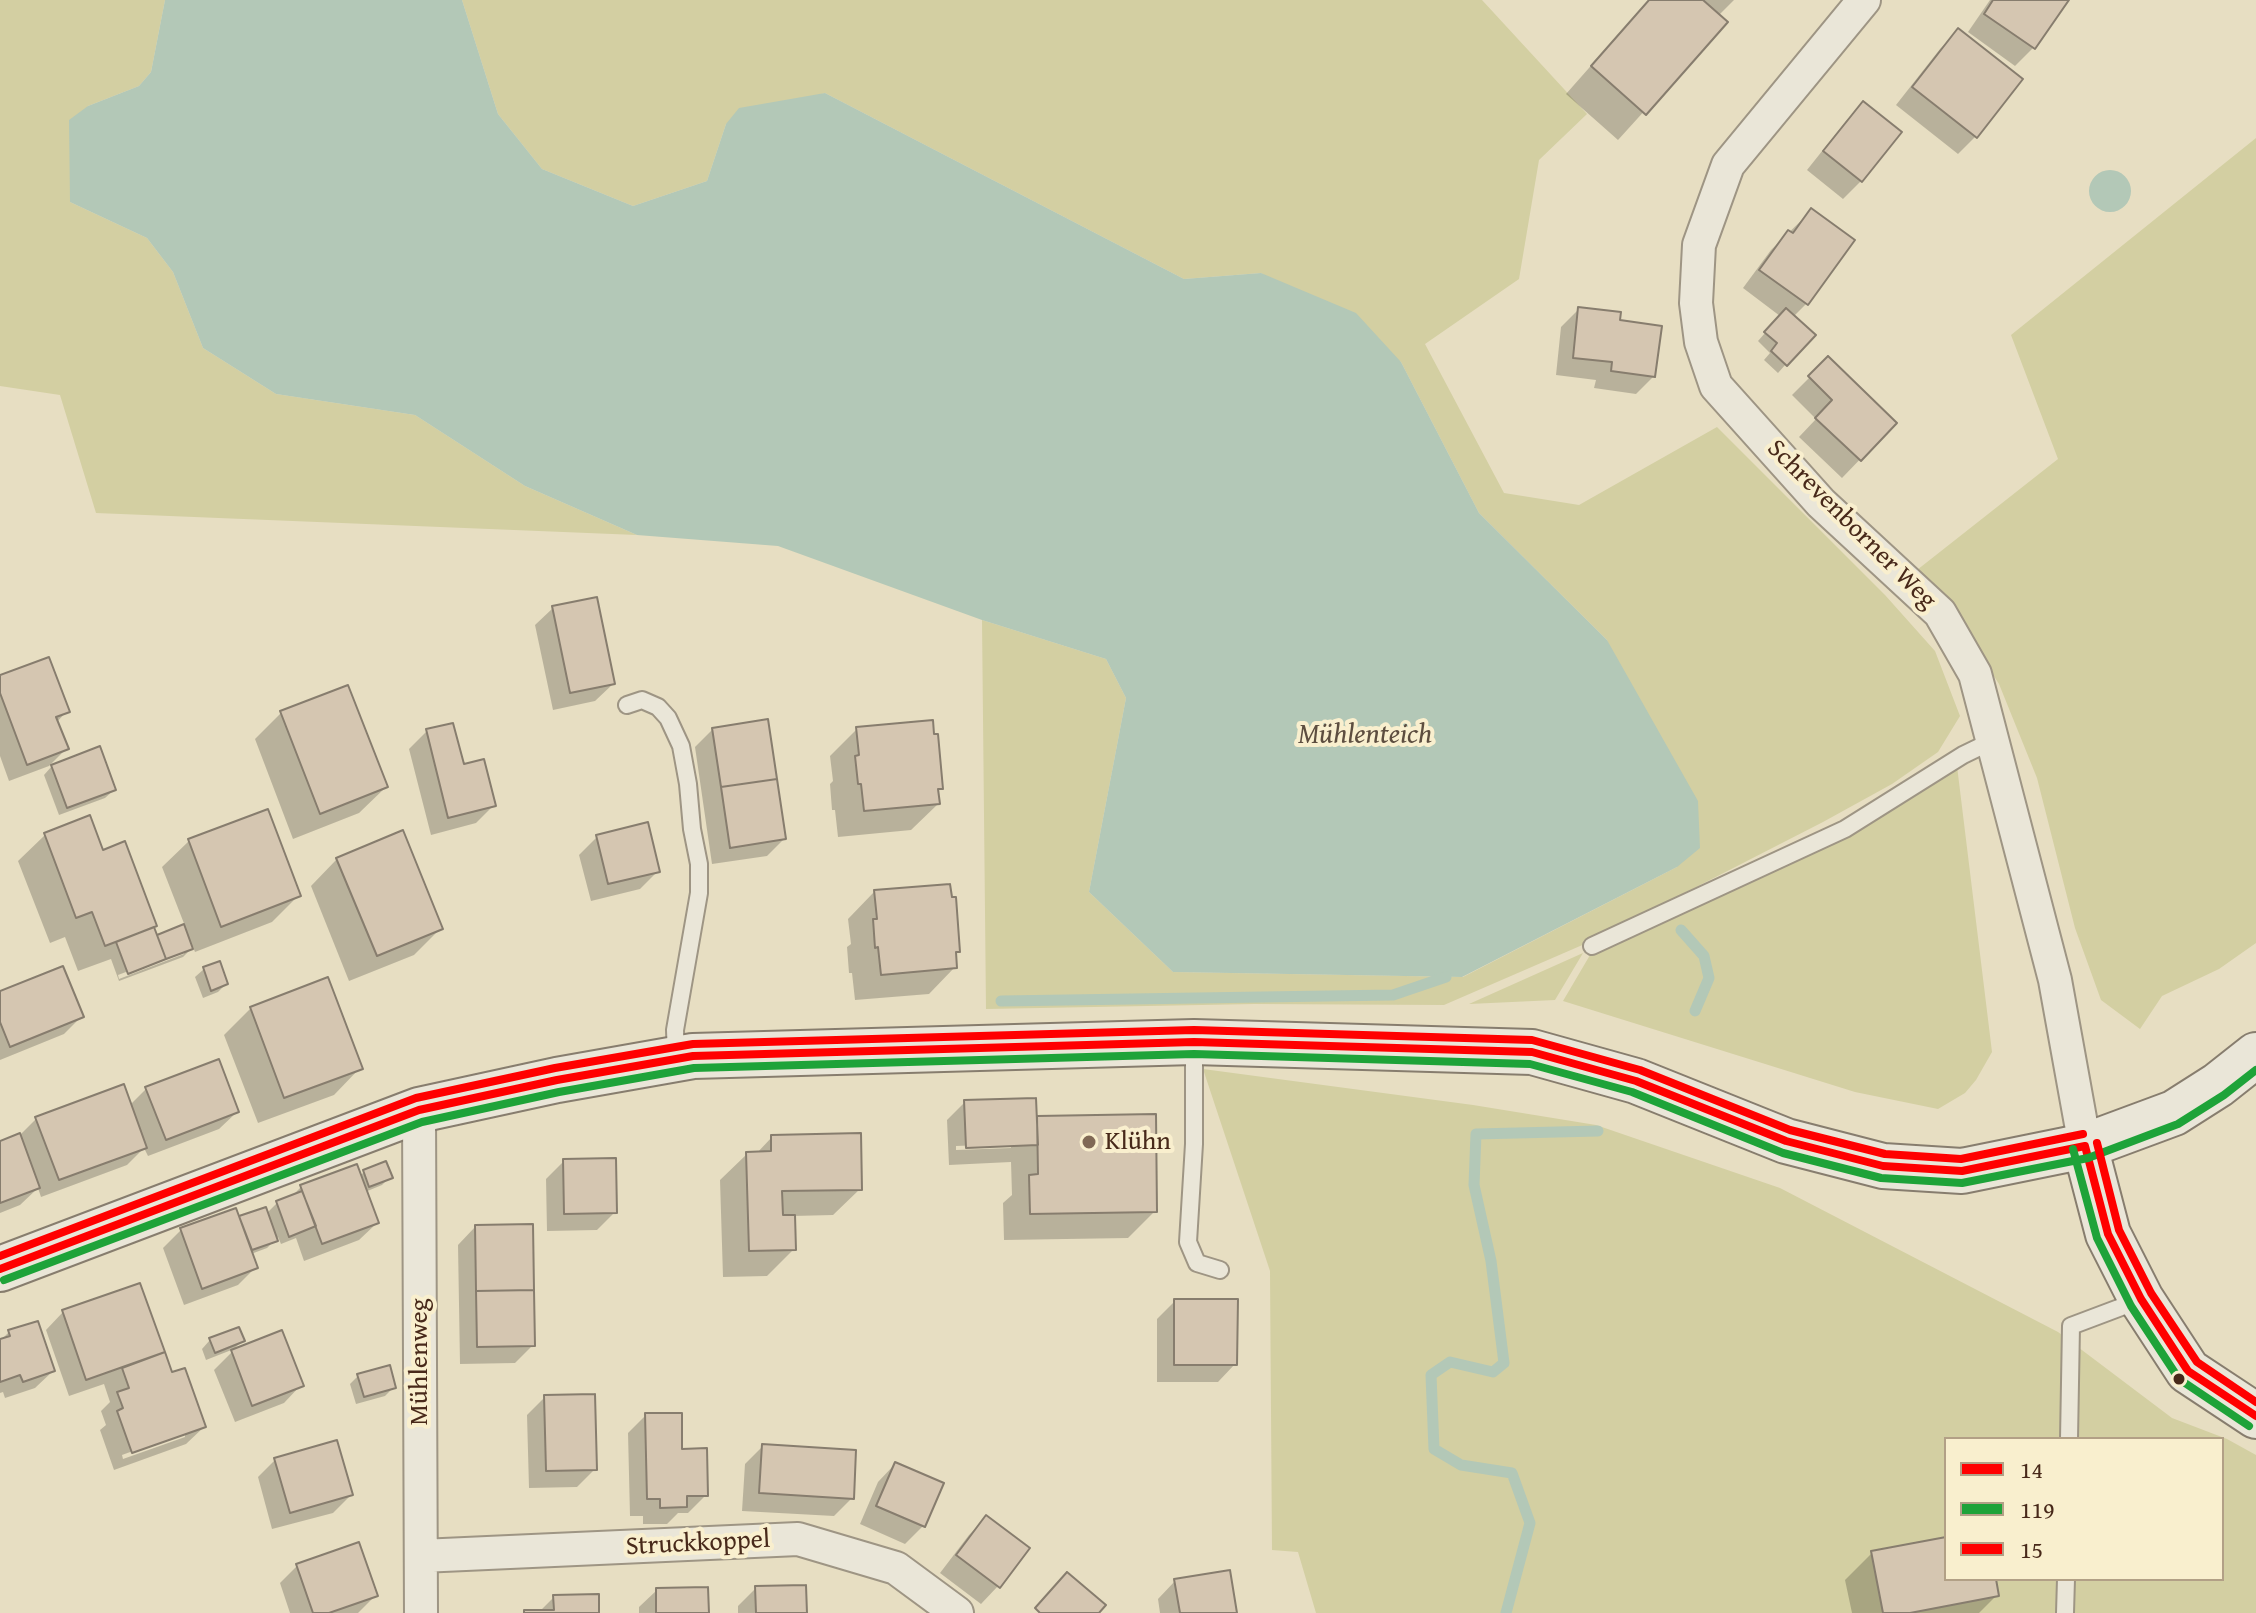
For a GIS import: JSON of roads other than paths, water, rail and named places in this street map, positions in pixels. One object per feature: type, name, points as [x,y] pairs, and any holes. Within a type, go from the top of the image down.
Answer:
[{"type":"street","name":"Schrevenborner Weg","points":[[1864,0],[1728,165],[1699,245],[1696,303],[1701,342],[1716,386],[1821,503],[1940,613],[1975,674],[2055,980],[2085,1146]]},
{"type":"street","points":[[0,1269],[419,1110],[557,1080],[693,1056],[1194,1042],[1532,1052],[1636,1081],[1786,1141],[1883,1166],[1962,1171],[2085,1146],[2174,1113],[2218,1085],[2256,1055]]},
{"type":"street","name":"Mühlenweg","points":[[419,1110],[421,1613]]},
{"type":"street","points":[[2085,1146],[2108,1234],[2141,1299],[2188,1371],[2256,1416]]},
{"type":"street","name":"Struckkoppel","points":[[421,1556],[798,1539],[896,1568],[957,1613]]},
{"type":"lane","points":[[627,705],[642,700],[658,707],[668,718],[681,746],[688,784],[699,864],[699,893],[675,1030],[676,1059]]},
{"type":"lane","points":[[1592,946],[1845,829],[1963,755],[1994,740]]},
{"type":"lane","points":[[1194,1042],[1194,1144],[1188,1242],[1197,1263],[1220,1270]]},
{"type":"lane","points":[[2069,1437],[2071,1326],[2141,1299]]},
{"type":"lane","points":[[2065,1613],[2066,1581]]},
{"type":"water","name":"Mühlenteich","points":[[165,0],[462,0],[498,114],[542,169],[633,206],[707,181],[726,124],[739,108],[825,93],[1184,279],[1261,273],[1356,313],[1401,362],[1479,513],[1607,640],[1698,801],[1700,848],[1677,867],[1462,977],[1173,972],[1089,892],[1126,698],[1106,659],[982,620],[778,546],[637,535],[525,486],[415,415],[276,394],[203,348],[173,272],[147,238],[70,202],[69,120],[88,106],[139,86],[151,72]]},
{"type":"water","points":[[2110,170],[2125,176],[2131,191],[2125,206],[2110,212],[2095,206],[2089,191],[2095,176]]},
{"type":"waterway","points":[[1681,930],[1704,956],[1709,978],[1695,1011]]},
{"type":"waterway","points":[[1001,1001],[1393,995],[1446,977]]},
{"type":"waterway","points":[[1506,1613],[1530,1523],[1512,1473],[1461,1465],[1434,1449],[1431,1375],[1450,1362],[1493,1372],[1504,1363],[1491,1261],[1474,1185],[1476,1134],[1598,1131]]},
{"type":"place","name":"Klühn","points":[[1089,1142]]}]
